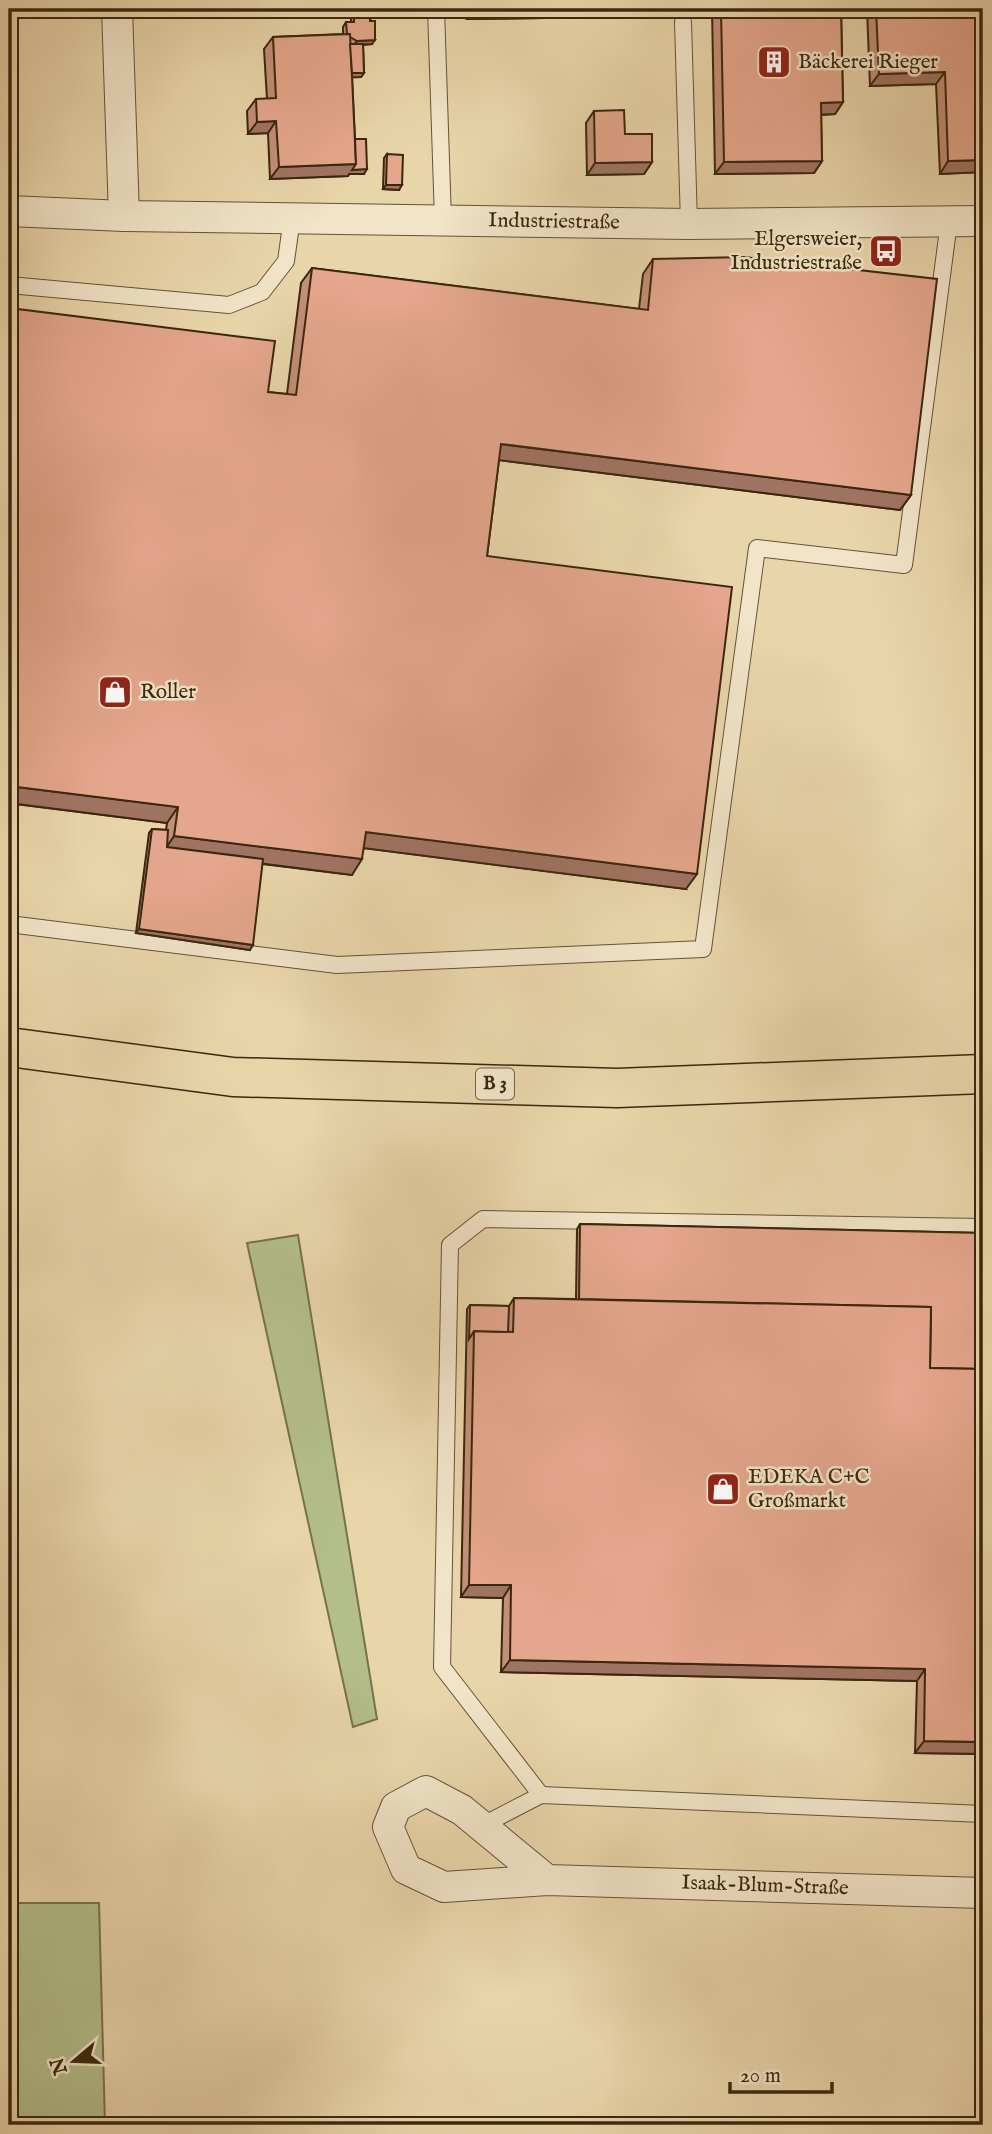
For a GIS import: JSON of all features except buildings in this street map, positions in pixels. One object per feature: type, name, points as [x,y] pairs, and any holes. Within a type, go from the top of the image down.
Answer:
[{"type":"main road","name":"B 3","points":[[9,1048],[233,1077],[562,1086],[617,1087],[983,1074]]},
{"type":"street","points":[[117,9],[124,216]]},
{"type":"street","name":"Industriestraße","points":[[9,211],[124,216],[689,224],[983,221]]},
{"type":"street","name":"Isaak-Blum-Straße","points":[[547,1880],[462,1810],[426,1791],[396,1807],[388,1828],[406,1869],[444,1887],[547,1880],[983,1893]]},
{"type":"lane","points":[[436,9],[443,220]]},
{"type":"lane","points":[[683,22],[689,224]]},
{"type":"lane","points":[[9,285],[229,306],[262,292],[286,261],[292,218]]},
{"type":"lane","points":[[9,924],[337,965],[703,949],[757,548],[904,565],[949,222]]},
{"type":"lane","points":[[541,1795],[442,1667],[450,1245],[483,1219],[983,1227]]},
{"type":"lane","points":[[481,1826],[541,1795],[983,1814]]},
{"type":"green space","points":[[298,1235],[377,1719],[353,1727],[247,1243]]},
{"type":"green space","points":[[9,1903],[99,1903],[105,2125],[9,2125]]},
{"type":"place","name":"Bäckerei Rieger","points":[[774,62]]},
{"type":"place","name":"Elgersweier, Industriestraße","points":[[886,251]]},
{"type":"place","name":"Roller","points":[[115,692]]},
{"type":"place","name":"EDEKA C+C Großmarkt","points":[[723,1489]]}]
